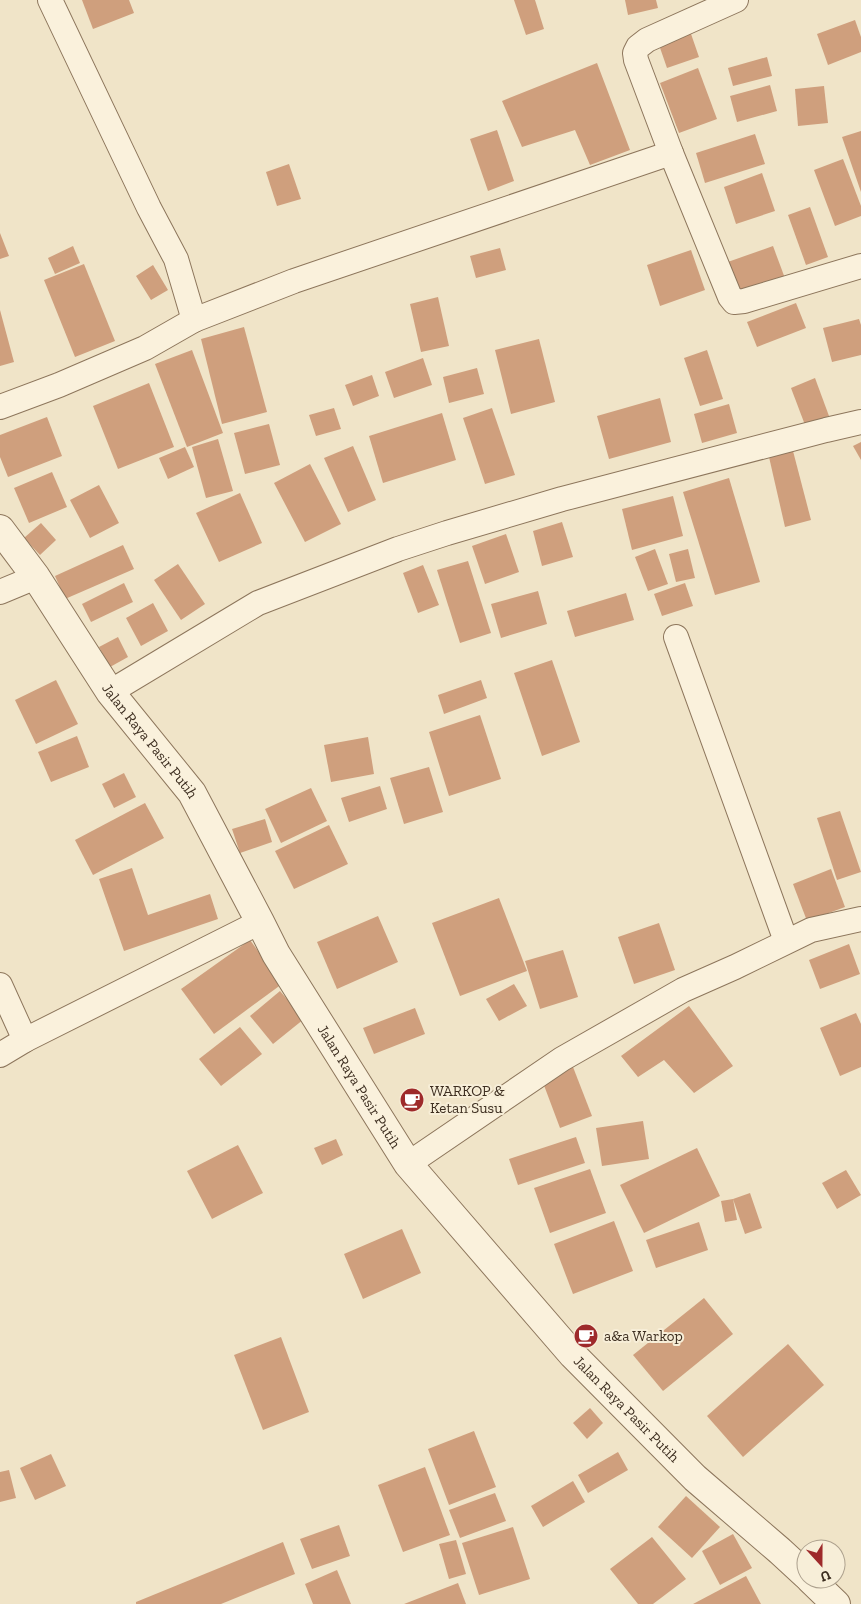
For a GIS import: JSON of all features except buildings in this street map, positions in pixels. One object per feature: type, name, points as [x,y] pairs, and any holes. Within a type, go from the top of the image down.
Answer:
[{"type":"street","points":[[50,0],[149,208],[176,259],[194,320]]},
{"type":"street","points":[[736,0],[647,40],[638,47],[635,53],[640,73],[671,153],[730,297],[734,302],[744,301],[861,266]]},
{"type":"street","points":[[0,407],[59,385],[145,348],[194,320],[294,280],[671,153]]},
{"type":"street","points":[[110,692],[258,603],[398,549],[562,500],[861,422]]},
{"type":"street","name":"Jalan Raya Pasir Putih","points":[[0,529],[36,577],[110,692],[192,793],[276,954],[408,1164],[573,1355],[695,1478],[796,1566]]},
{"type":"street","points":[[0,592],[36,577]]},
{"type":"street","points":[[676,637],[786,941]]},
{"type":"street","points":[[408,1164],[562,1059],[683,990],[811,930],[861,919]]},
{"type":"street","points":[[0,1055],[25,1040],[260,922]]},
{"type":"street","points":[[0,984],[25,1040]]},
{"type":"street","points":[[820,1589],[836,1604]]},
{"type":"place","name":"WARKOP & Ketan Susu","points":[[412,1100]]},
{"type":"place","name":"a&a Warkop","points":[[586,1336]]}]
